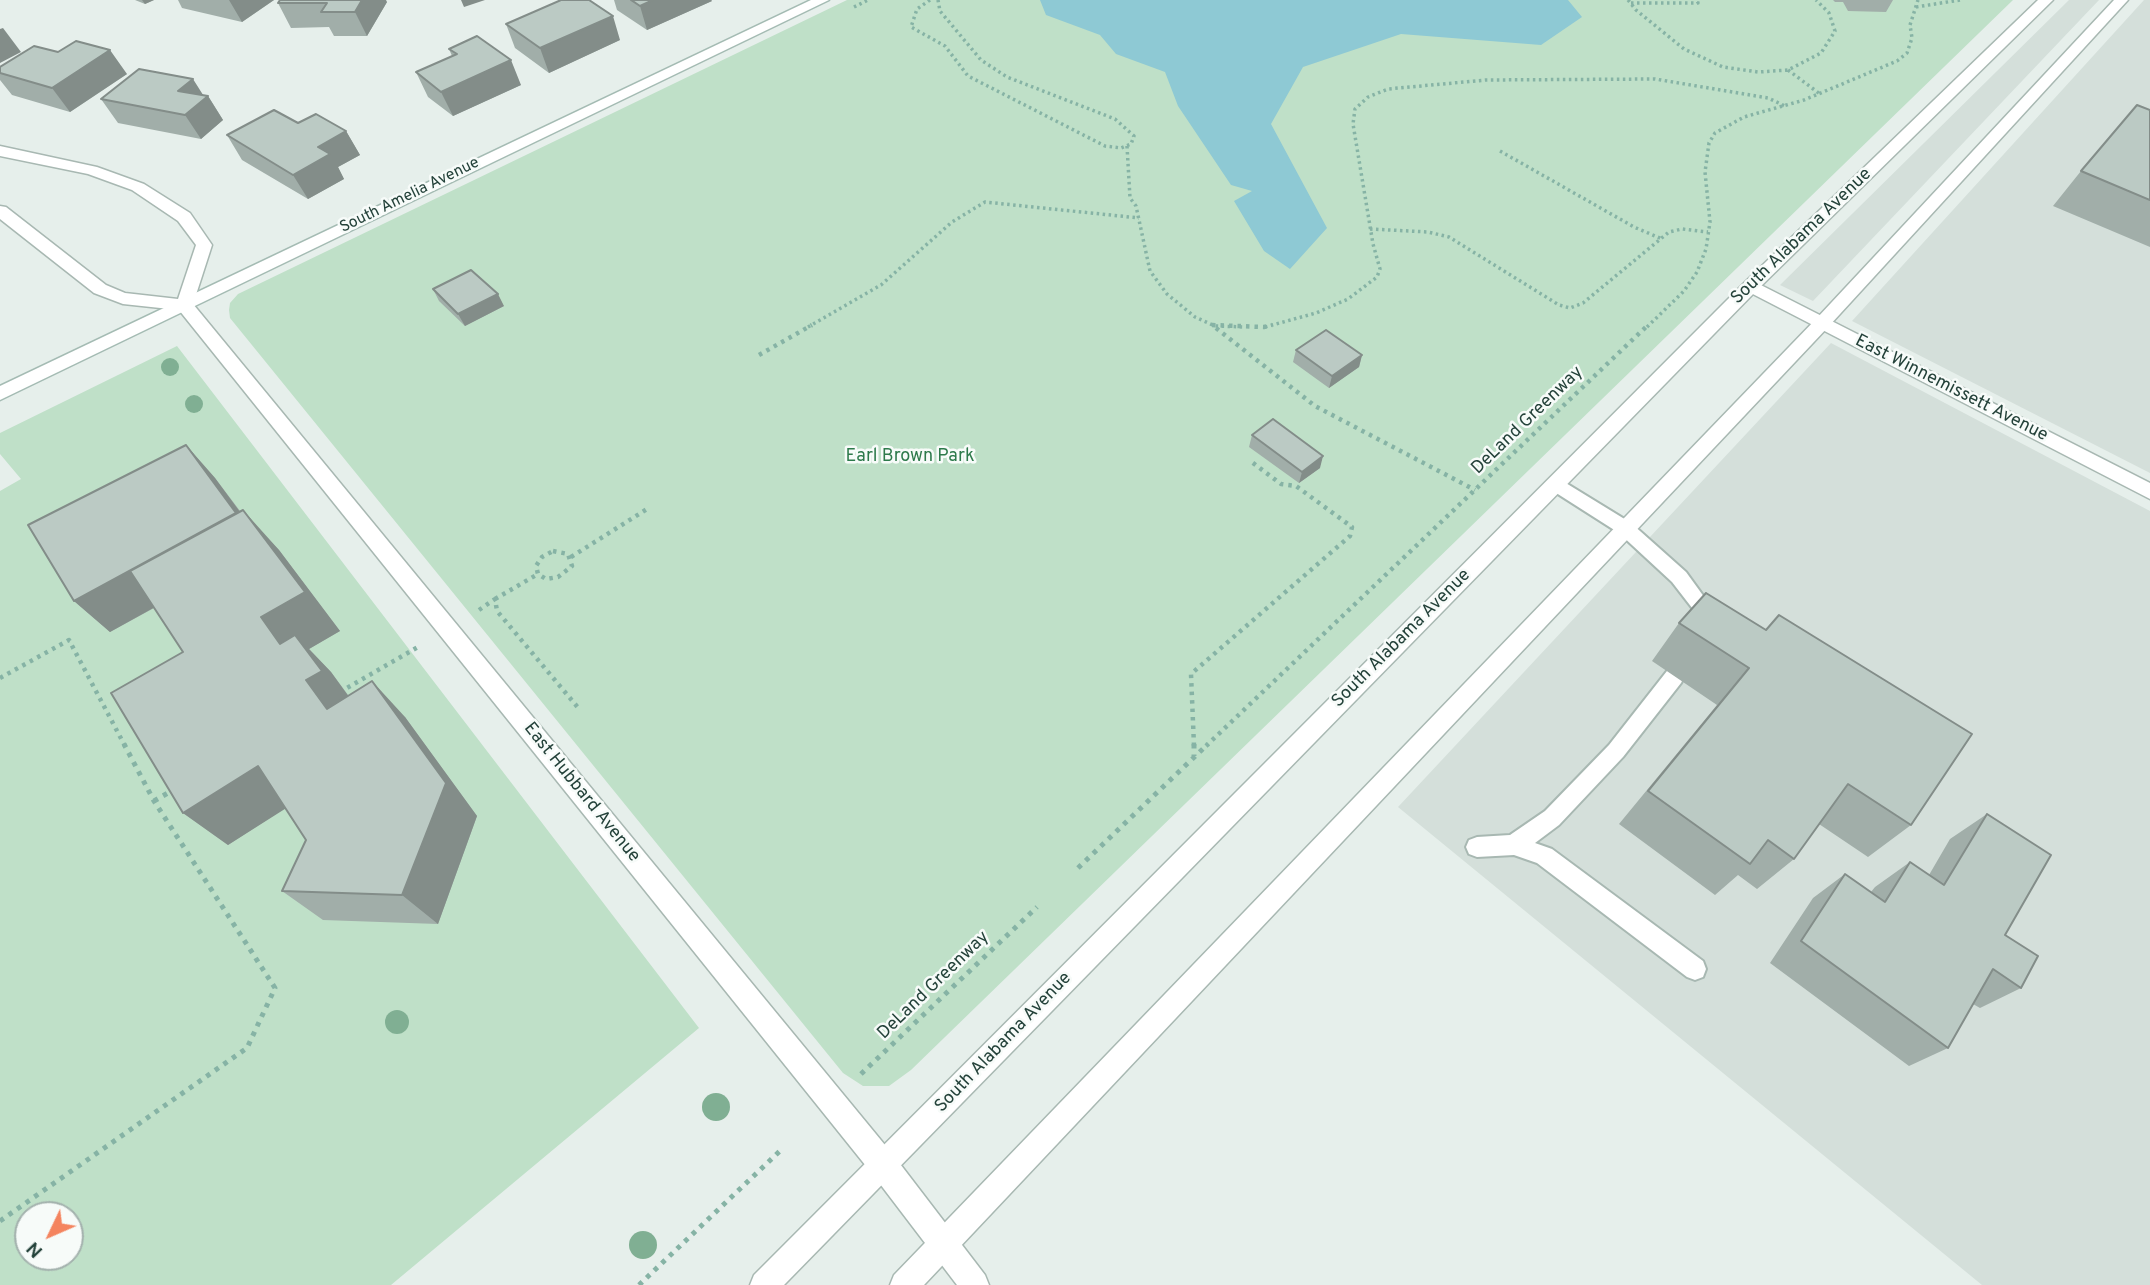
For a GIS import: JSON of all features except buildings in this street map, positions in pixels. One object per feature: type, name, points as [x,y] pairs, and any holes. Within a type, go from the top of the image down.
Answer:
[{"type":"street","name":"South Amelia Avenue","points":[[0,394],[822,0]]},
{"type":"street","name":"South Alabama Avenue","points":[[764,1285],[1751,286],[2046,0]]},
{"type":"street","points":[[904,1285],[1823,322],[2121,0]]},
{"type":"street","points":[[0,151],[92,170],[138,187],[184,217],[204,245],[184,305],[123,298],[100,289],[0,211]]},
{"type":"street","name":"East Winnemissett Avenue","points":[[1751,286],[2150,492]]},
{"type":"street","name":"East Hubbard Avenue","points":[[184,305],[884,1166],[975,1285]]},
{"type":"lane","points":[[1556,484],[1625,528],[1679,577],[1706,612],[1698,646]]},
{"type":"lane","points":[[1514,845],[1552,818],[1616,751],[1674,677]]},
{"type":"lane","points":[[1477,847],[1514,845],[1544,856],[1695,969]]},
{"type":"path","points":[[930,0],[917,9],[911,27],[945,46],[968,76],[1105,146],[1121,148],[1131,144],[1134,136],[1115,119],[1007,77],[981,60],[940,11],[938,0]]},
{"type":"path","points":[[1629,1],[1698,3],[1697,0]]},
{"type":"path","points":[[1629,1],[1666,36],[1699,58],[1723,67],[1758,72],[1788,70],[1821,53],[1835,31],[1829,13],[1816,0]]},
{"type":"path","name":"DeLand Greenway","points":[[1078,868],[1684,291],[1697,272],[1706,250],[1710,222],[1705,172],[1709,143],[1715,133],[1744,117],[1820,94],[1898,61],[1907,53],[1912,38],[1910,25],[1918,0]]},
{"type":"path","points":[[1916,7],[1960,0]]},
{"type":"path","points":[[1788,70],[1820,94]]},
{"type":"path","points":[[1215,326],[1265,327],[1296,320],[1348,299],[1377,277],[1380,269],[1370,229],[1353,124],[1355,109],[1368,97],[1388,89],[1486,80],[1656,79],[1768,99],[1786,106]]},
{"type":"path","points":[[1127,146],[1129,198],[1136,206],[1150,271],[1167,294],[1195,317],[1215,326],[1315,406],[1475,490]]},
{"type":"path","points":[[1500,151],[1634,227],[1662,239]]},
{"type":"path","points":[[760,355],[881,285],[951,222],[985,202],[1139,218]]},
{"type":"path","points":[[1370,229],[1427,232],[1449,237],[1559,305],[1570,309],[1583,303],[1669,232],[1682,229],[1708,232]]},
{"type":"path","points":[[1194,757],[1191,674],[1350,536],[1352,527],[1296,486],[1281,484],[1249,460]]},
{"type":"path","points":[[538,574],[546,579],[569,571],[571,557],[647,509]]},
{"type":"path","points":[[538,574],[538,561],[546,554],[558,550],[571,557]]},
{"type":"path","points":[[448,629],[538,574]]},
{"type":"path","points":[[495,599],[497,611],[580,710]]},
{"type":"path","points":[[0,678],[69,640],[154,801],[275,988],[247,1048],[0,1221]]},
{"type":"path","points":[[328,699],[421,645]]},
{"type":"path","points":[[154,801],[177,788]]},
{"type":"path","name":"DeLand Greenway","points":[[859,1076],[1037,907]]},
{"type":"path","points":[[639,1285],[783,1148]]},
{"type":"shaded area","points":[[2069,0],[2099,0],[1813,301],[1780,285]]},
{"type":"shaded area","points":[[2144,0],[2150,0],[2150,473],[1852,321]]},
{"type":"shaded area","points":[[1831,343],[2150,511],[2150,1285],[1982,1285],[1398,807]]},
{"type":"green space","name":"Earl Brown Park","points":[[847,0],[2013,0],[911,1070],[889,1086],[863,1086],[843,1073],[230,318],[229,310],[230,303],[238,294]]},
{"type":"green space","points":[[177,346],[699,1028],[391,1285],[0,1285],[0,491],[21,479],[0,454],[0,433]]},
{"type":"water","points":[[1040,0],[1568,0],[1582,17],[1541,45],[1401,34],[1303,67],[1271,124],[1327,228],[1290,269],[1264,251],[1234,201],[1252,191],[1231,185],[1178,106],[1165,72],[1116,54],[1100,35],[1046,15]]}]
